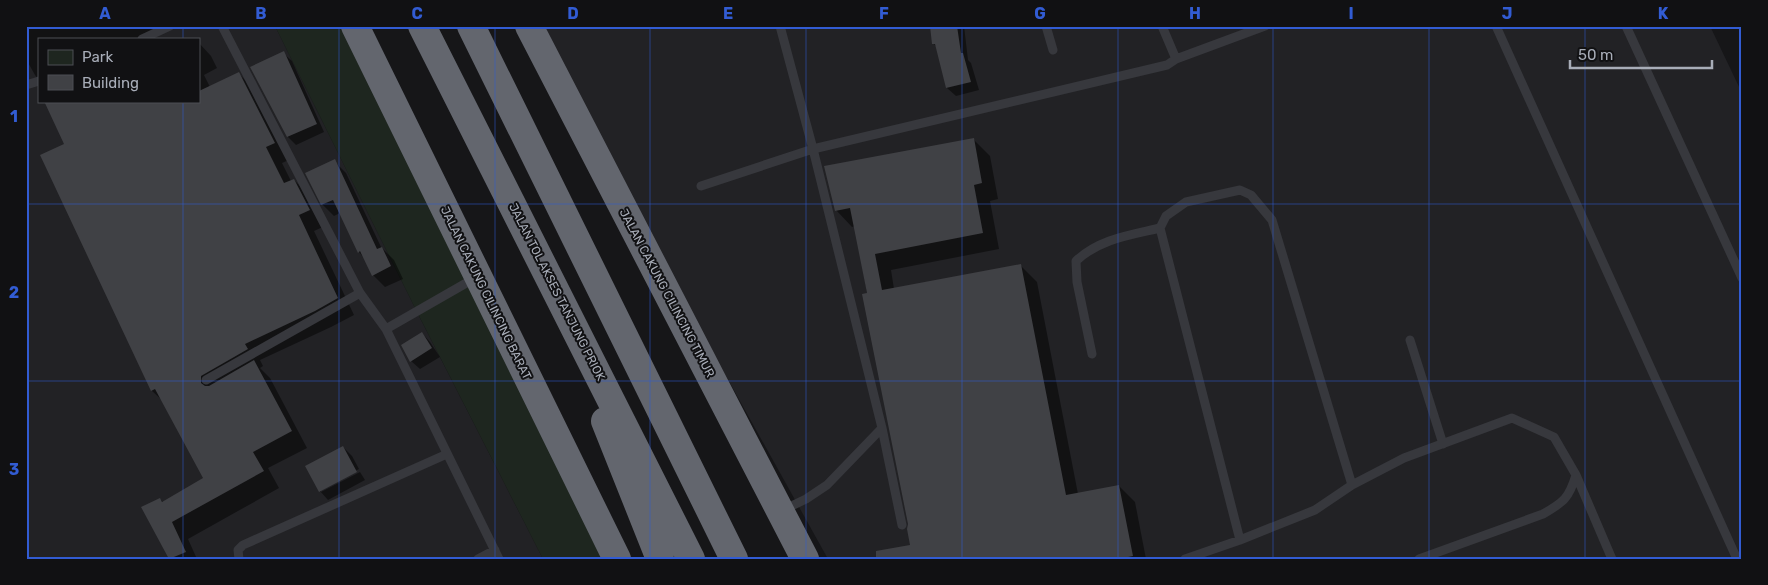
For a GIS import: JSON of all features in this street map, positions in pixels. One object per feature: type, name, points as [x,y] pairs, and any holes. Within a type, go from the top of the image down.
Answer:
[{"type":"highway","name":"JALAN TOL AKSES TANJUNG PRIOK","points":[[422,26],[691,559]]},
{"type":"highway","points":[[471,26],[734,559]]},
{"type":"highway","name":"JALAN CAKUNG CILINCING TIMUR","points":[[529,26],[805,559]]},
{"type":"highway","name":"JALAN CAKUNG CILINCING BARAT","points":[[362,32],[477,277],[617,559]]},
{"type":"highway","points":[[563,304],[620,460],[660,559]]},
{"type":"lane","points":[[144,38],[170,26]]},
{"type":"lane","points":[[222,26],[360,293],[386,329],[497,555],[478,559]]},
{"type":"lane","points":[[780,26],[813,149],[882,428],[902,525]]},
{"type":"lane","points":[[1046,26],[1053,50]]},
{"type":"lane","points":[[1162,26],[1176,59]]},
{"type":"lane","points":[[701,186],[813,149],[1158,67],[1265,26]]},
{"type":"lane","points":[[1496,26],[1737,559]]},
{"type":"lane","points":[[1626,26],[1742,278]]},
{"type":"lane","points":[[26,85],[38,81]]},
{"type":"lane","points":[[1240,540],[1160,228],[1166,216],[1186,202],[1240,190],[1251,195],[1272,220],[1352,485]]},
{"type":"lane","points":[[1092,354],[1077,282],[1076,261],[1086,252],[1110,240],[1160,228]]},
{"type":"lane","points":[[386,329],[477,277]]},
{"type":"lane","points":[[206,380],[360,293]]},
{"type":"lane","points":[[1410,340],[1443,444]]},
{"type":"lane","points":[[1185,559],[1240,540],[1315,510],[1352,485],[1404,458],[1512,418],[1554,436],[1576,475],[1612,559]]},
{"type":"lane","points":[[781,511],[806,499],[827,485],[882,428]]},
{"type":"lane","points":[[238,559],[238,550],[243,545],[447,454]]},
{"type":"lane","points":[[1419,559],[1544,514],[1558,506],[1571,492],[1576,475]]},
{"type":"shaded area","points":[[26,26],[275,26],[422,322],[543,559],[26,559]]},
{"type":"shaded area","points":[[531,26],[1710,26],[1742,93],[1742,559],[828,559]]},
{"type":"green space","points":[[275,26],[355,26],[617,559],[543,559],[417,312]]},
{"type":"building","points":[[930,26],[957,26],[961,53],[963,53],[971,82],[946,88],[935,44],[932,44]]},
{"type":"building","points":[[284,51],[317,124],[287,137],[250,67]]},
{"type":"building","points":[[239,72],[275,143],[266,147],[284,183],[294,179],[310,210],[299,215],[338,298],[245,344],[248,349],[201,376],[201,383],[209,386],[254,360],[292,431],[253,452],[264,471],[172,522],[186,552],[169,559],[141,507],[160,498],[162,502],[203,478],[155,389],[151,391],[40,155],[64,144],[44,102],[200,102],[200,91]]},
{"type":"building","points":[[974,138],[982,183],[974,185],[983,233],[875,254],[882,290],[1021,264],[1066,495],[1119,485],[1133,556],[1119,559],[876,559],[876,551],[910,545],[908,524],[862,294],[867,293],[850,208],[835,211],[824,166]]},
{"type":"building","points":[[335,159],[377,249],[382,247],[391,266],[372,276],[360,251],[358,253],[333,200],[321,205],[305,173]]},
{"type":"building","points":[[422,332],[432,348],[410,362],[401,345]]},
{"type":"building","points":[[343,446],[357,472],[319,492],[305,466]]}]
